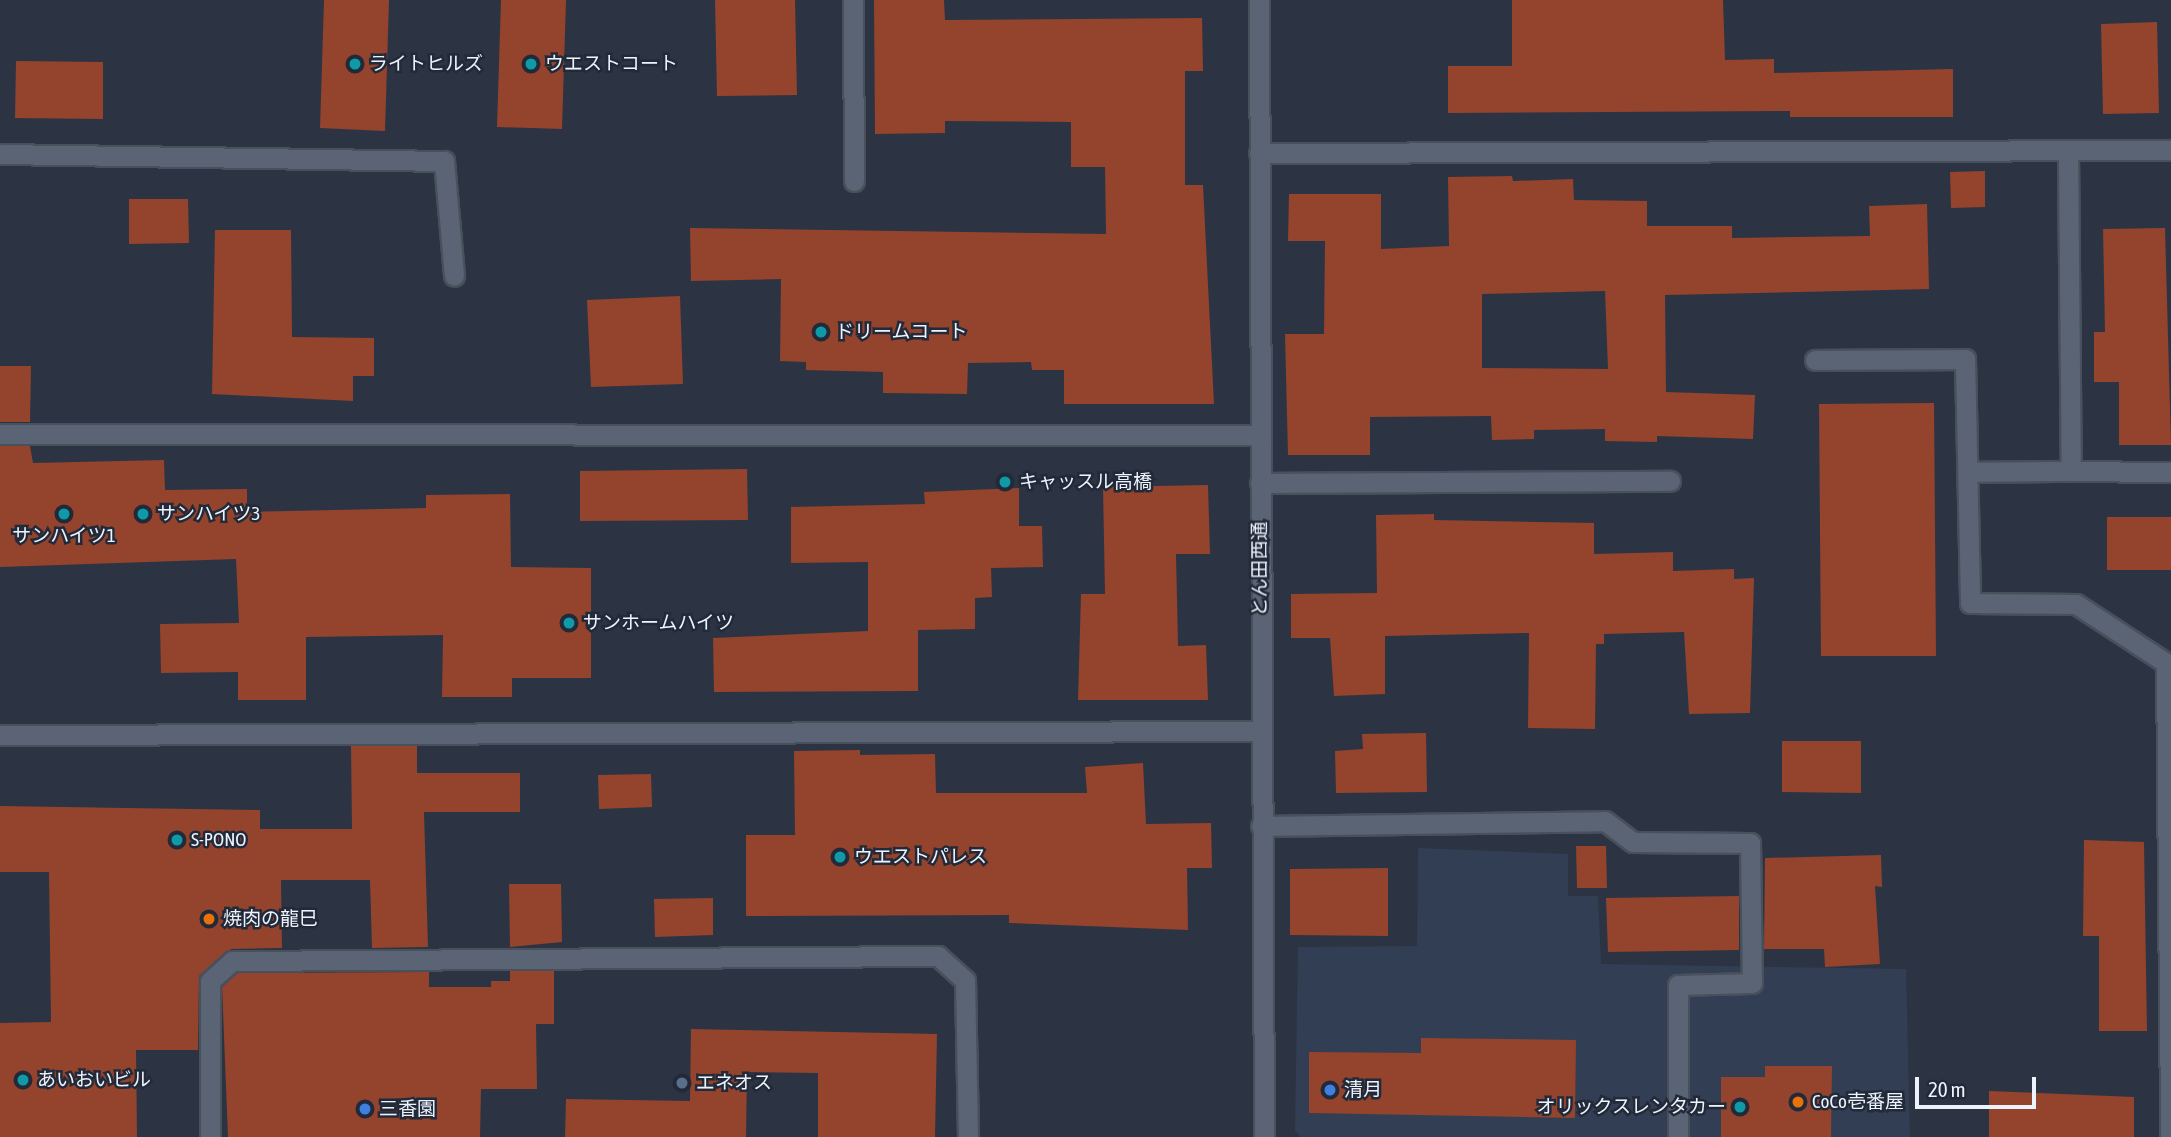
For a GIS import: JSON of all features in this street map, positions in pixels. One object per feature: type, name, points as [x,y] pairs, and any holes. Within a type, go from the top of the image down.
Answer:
[{"type":"street","points":[[853,0],[855,181]]},
{"type":"street","name":"とん田西通","points":[[1259,0],[1264,1137]]},
{"type":"street","points":[[1259,153],[2171,150]]},
{"type":"street","points":[[2068,151],[2071,471]]},
{"type":"street","points":[[0,154],[444,162],[454,276]]},
{"type":"street","points":[[1815,359],[1965,359],[1970,603],[2076,604],[2166,663],[2170,1137]]},
{"type":"street","points":[[0,434],[1260,435]]},
{"type":"street","points":[[1968,472],[2171,472]]},
{"type":"street","points":[[1260,483],[1670,481]]},
{"type":"street","points":[[0,736],[1261,731]]},
{"type":"street","points":[[1261,826],[1605,821],[1633,842],[1750,844],[1752,983],[1678,985],[1678,1137]]},
{"type":"street","points":[[210,1137],[210,981],[232,961],[938,956],[965,980],[968,1137]]},
{"type":"shaded area","points":[[1418,848],[1568,854],[1568,896],[1598,896],[1601,964],[1906,969],[1910,1137],[1301,1137],[1295,1130],[1298,947],[1417,946]]},
{"type":"building","name":"ライトヒルズ","points":[[324,0],[389,0],[385,131],[320,128]]},
{"type":"building","name":"ウエストコート","points":[[501,0],[566,0],[562,129],[497,127]]},
{"type":"building","points":[[715,0],[795,0],[797,95],[717,96]]},
{"type":"building","points":[[874,0],[944,0],[945,20],[1202,18],[1203,71],[1185,71],[1185,185],[1203,185],[1214,404],[1064,404],[1064,370],[1032,370],[1031,362],[968,363],[967,394],[883,393],[883,372],[806,370],[806,362],[780,361],[781,279],[691,281],[690,228],[1106,234],[1105,167],[1071,167],[1071,122],[945,121],[945,133],[875,134]]},
{"type":"building","points":[[1512,0],[1723,0],[1725,60],[1774,59],[1774,73],[1953,69],[1953,117],[1790,117],[1790,111],[1448,113],[1448,66],[1512,66]]},
{"type":"building","points":[[2157,22],[2159,113],[2103,114],[2101,24]]},
{"type":"building","points":[[16,61],[103,62],[103,119],[15,118]]},
{"type":"building","points":[[1985,171],[1985,207],[1951,208],[1950,172]]},
{"type":"building","points":[[1512,176],[1513,181],[1573,179],[1574,200],[1647,201],[1647,226],[1732,226],[1732,238],[1870,236],[1869,206],[1927,204],[1929,289],[1665,295],[1666,392],[1755,395],[1753,439],[1657,436],[1657,442],[1605,441],[1605,429],[1534,430],[1534,439],[1492,440],[1491,416],[1370,417],[1370,455],[1288,455],[1285,334],[1324,334],[1325,241],[1288,241],[1289,194],[1381,194],[1381,249],[1449,246],[1448,177]],"holes":[[[1605,291],[1608,369],[1482,368],[1482,294]]]},
{"type":"building","points":[[129,199],[188,199],[189,243],[129,244]]},
{"type":"building","points":[[2165,228],[2171,445],[2119,445],[2119,382],[2094,382],[2094,332],[2105,332],[2103,229]]},
{"type":"building","points":[[215,230],[291,230],[292,337],[374,338],[374,376],[353,376],[353,401],[212,394]]},
{"type":"building","points":[[680,296],[683,384],[591,387],[587,300]]},
{"type":"building","points":[[0,366],[31,366],[30,422],[0,422]]},
{"type":"building","points":[[1934,403],[1936,656],[1821,656],[1819,404]]},
{"type":"building","points":[[0,446],[30,446],[33,463],[164,460],[165,490],[247,489],[247,512],[426,508],[426,495],[510,494],[511,567],[591,568],[591,678],[512,678],[512,697],[442,697],[443,635],[306,637],[306,700],[238,700],[238,672],[161,673],[160,624],[239,623],[236,559],[0,567]]},
{"type":"building","points":[[747,469],[748,520],[580,521],[580,471]]},
{"type":"building","points":[[1208,485],[1210,554],[1176,554],[1178,646],[1206,645],[1208,700],[1078,700],[1081,594],[1105,594],[1103,487]]},
{"type":"building","points":[[1019,488],[1019,526],[1042,526],[1043,567],[991,568],[992,597],[975,598],[975,629],[918,630],[918,691],[714,692],[713,638],[868,631],[868,562],[791,563],[791,507],[925,504],[924,492]]},
{"type":"building","points":[[1434,514],[1434,520],[1594,523],[1594,554],[1673,552],[1673,571],[1734,569],[1734,579],[1754,578],[1750,713],[1689,714],[1684,632],[1604,634],[1604,644],[1596,644],[1595,729],[1528,728],[1529,633],[1385,636],[1385,694],[1334,696],[1330,638],[1291,638],[1291,594],[1377,593],[1376,515]]},
{"type":"building","points":[[2107,517],[2171,517],[2171,570],[2107,570]]},
{"type":"building","points":[[1426,733],[1427,792],[1336,793],[1335,751],[1363,749],[1362,734]]},
{"type":"building","points":[[1782,741],[1861,741],[1861,793],[1782,792]]},
{"type":"building","points":[[351,746],[417,746],[417,773],[520,773],[520,812],[424,812],[428,947],[372,948],[370,880],[281,880],[282,948],[231,949],[199,976],[198,1050],[136,1050],[137,1137],[0,1137],[0,1023],[51,1022],[49,872],[0,872],[0,806],[260,810],[260,829],[352,829]]},
{"type":"building","points":[[860,750],[860,755],[935,754],[936,793],[1087,793],[1085,767],[1143,763],[1146,824],[1211,823],[1212,868],[1187,868],[1188,930],[1009,923],[1009,915],[746,916],[746,835],[795,835],[794,751]]},
{"type":"building","points":[[651,774],[652,807],[599,809],[598,775]]},
{"type":"building","points":[[2084,840],[2144,842],[2147,1031],[2099,1031],[2099,936],[2083,936]]},
{"type":"building","points":[[1576,846],[1606,846],[1607,888],[1577,888]]},
{"type":"building","points":[[1881,855],[1882,887],[1875,886],[1880,964],[1825,967],[1824,949],[1764,949],[1765,858]]},
{"type":"building","points":[[1388,868],[1388,936],[1290,935],[1290,869]]},
{"type":"building","points":[[509,884],[561,884],[562,942],[510,947]]},
{"type":"building","points":[[1739,896],[1739,950],[1608,952],[1606,898]]},
{"type":"building","points":[[713,898],[713,935],[655,937],[654,899]]},
{"type":"building","points":[[510,971],[554,971],[554,1024],[536,1024],[537,1089],[481,1089],[480,1137],[228,1137],[222,986],[237,973],[429,972],[429,987],[491,987],[491,981],[510,981]]},
{"type":"building","points":[[691,1029],[937,1034],[935,1137],[818,1137],[818,1073],[747,1072],[746,1137],[565,1137],[566,1099],[690,1101]]},
{"type":"building","points":[[1421,1038],[1576,1040],[1575,1118],[1309,1113],[1309,1052],[1421,1053]]},
{"type":"building","name":"CoCo壱番屋","points":[[1765,1066],[1832,1066],[1831,1137],[1721,1137],[1721,1077],[1765,1077]]},
{"type":"building","points":[[1989,1091],[2134,1097],[2134,1137],[1989,1137]]},
{"type":"place","name":"ライトヒルズ","points":[[355,64]]},
{"type":"place","name":"ウエストコート","points":[[531,64]]},
{"type":"place","name":"ドリームコート","points":[[821,332]]},
{"type":"place","name":"キャッスル高橋","points":[[1005,482]]},
{"type":"place","name":"サンハイツ1","points":[[64,514]]},
{"type":"place","name":"サンハイツ3","points":[[143,514]]},
{"type":"place","name":"サンホームハイツ","points":[[569,623]]},
{"type":"place","name":"S-PONO","points":[[177,840]]},
{"type":"place","name":"ウエストパレス","points":[[840,857]]},
{"type":"place","name":"焼肉の龍巳","points":[[209,919]]},
{"type":"place","name":"あいおいビル","points":[[23,1080]]},
{"type":"place","name":"エネオス","points":[[682,1083]]},
{"type":"place","name":"清月","points":[[1330,1090]]},
{"type":"place","name":"CoCo壱番屋","points":[[1798,1102]]},
{"type":"place","name":"オリックスレンタカー","points":[[1740,1107]]},
{"type":"place","name":"三香園","points":[[365,1109]]}]
